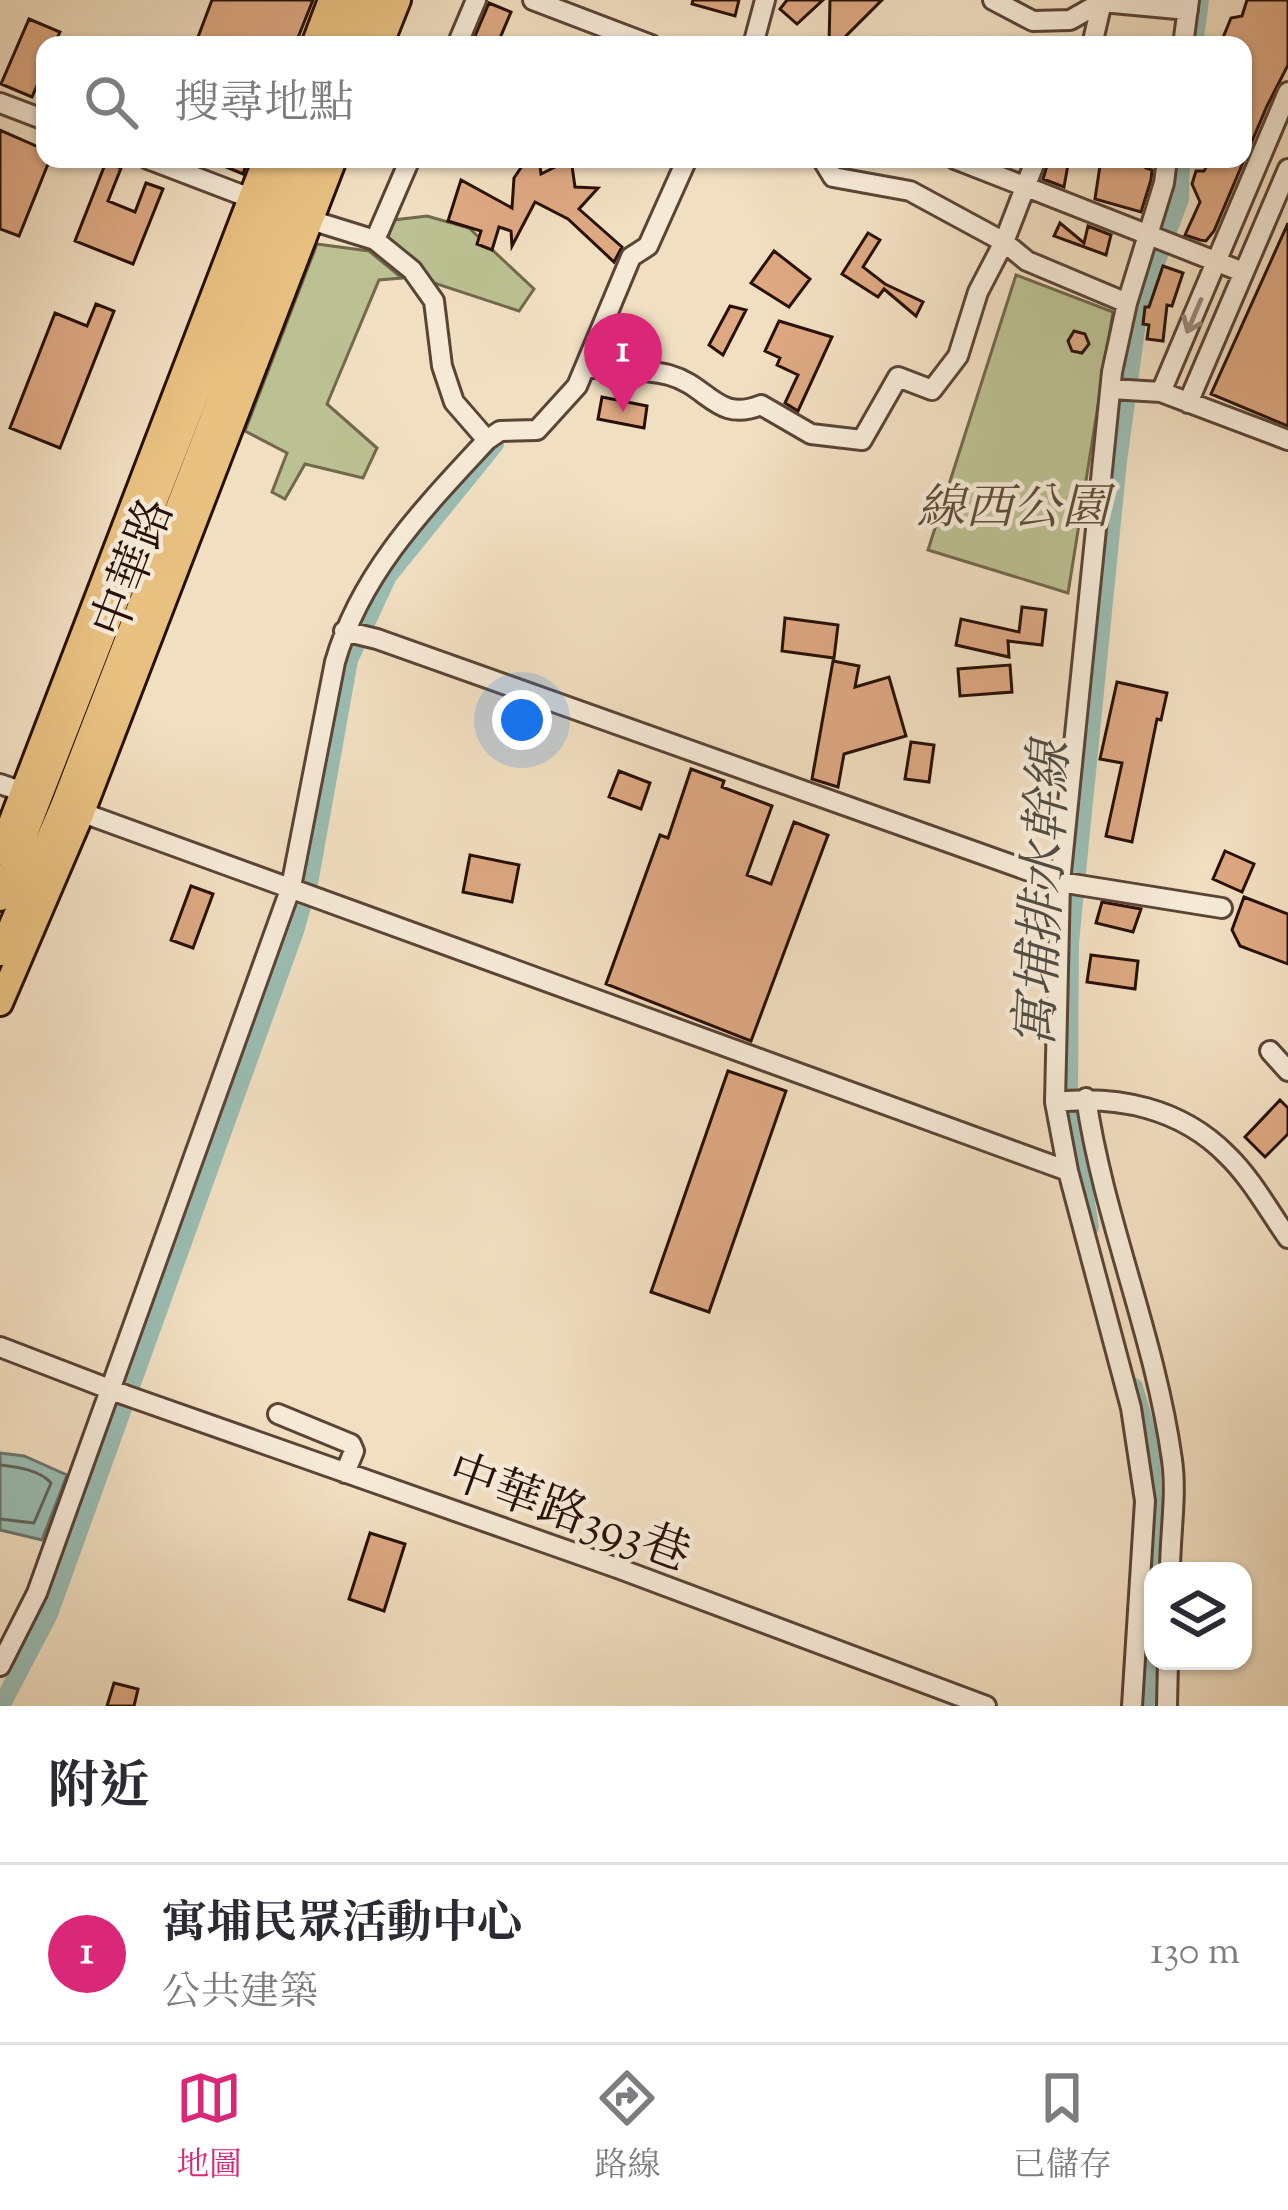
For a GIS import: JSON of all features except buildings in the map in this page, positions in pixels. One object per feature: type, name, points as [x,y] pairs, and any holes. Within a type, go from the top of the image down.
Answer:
[{"type":"main road","points":[[317,36],[331,0]]},
{"type":"main road","points":[[336,36],[350,0]]},
{"type":"main road","points":[[361,36],[375,0]]},
{"type":"main road","points":[[384,36],[398,0]]},
{"type":"main road","name":"中華路","points":[[269,168],[281,209]]},
{"type":"main road","name":"中華路","points":[[0,898],[281,209],[287,168]]},
{"type":"main road","name":"中華路","points":[[0,952],[41,798],[193,354],[308,168]]},
{"type":"main road","name":"中華路","points":[[281,209],[324,168]]},
{"type":"main road","name":"中華路","points":[[0,852],[41,798]]},
{"type":"main road","name":"中華路","points":[[0,1003],[41,798]]},
{"type":"street","points":[[462,36],[476,0]]},
{"type":"street","points":[[533,0],[583,9],[634,36]]},
{"type":"street","points":[[755,36],[765,0]]},
{"type":"street","points":[[993,0],[1033,21],[1070,20],[1102,2],[1188,5],[1184,36]]},
{"type":"street","points":[[1094,36],[1102,2]]},
{"type":"street","points":[[1161,392],[1288,92]]},
{"type":"street","points":[[0,103],[36,117]]},
{"type":"street","points":[[172,168],[375,240],[412,270],[434,301],[442,366],[454,402],[487,440]]},
{"type":"street","points":[[375,240],[406,168]]},
{"type":"street","points":[[0,1666],[37,1593],[118,1393],[290,887],[344,631],[382,560],[487,440],[500,431],[537,430],[577,386],[631,256],[648,246],[683,168]]},
{"type":"street","points":[[827,168],[832,177],[910,191],[1004,242],[1027,261],[1127,303]]},
{"type":"street","points":[[979,168],[1244,272]]},
{"type":"street","points":[[584,367],[668,375],[694,386],[724,409],[742,413],[761,405],[811,434],[862,440],[898,377],[932,389],[958,356],[978,292],[1004,242],[1031,168]]},
{"type":"street","points":[[1132,1706],[1144,1501],[1131,1408],[1068,1171],[1055,1102],[1060,882],[1111,389],[1127,303],[1165,168]]},
{"type":"street","points":[[1188,404],[1288,169]]},
{"type":"street","points":[[1111,389],[1161,392],[1288,440]]},
{"type":"street","points":[[344,631],[1060,882],[1222,908]]},
{"type":"street","points":[[41,798],[1068,1171]]},
{"type":"street","points":[[1270,1051],[1288,1071]]},
{"type":"street","points":[[1086,1098],[1094,1157],[1153,1361],[1173,1464],[1170,1562]]},
{"type":"street","points":[[1055,1102],[1124,1101],[1165,1113],[1191,1128],[1227,1155],[1288,1238]]},
{"type":"street","name":"中華路393巷","points":[[0,1347],[986,1706]]},
{"type":"street","points":[[278,1414],[351,1444],[345,1473]]},
{"type":"street","points":[[1167,1706],[1168,1670]]},
{"type":"green space","points":[[427,216],[469,228],[534,289],[519,311],[434,283],[388,237],[394,220]]},
{"type":"green space","points":[[317,244],[369,251],[402,278],[379,280],[327,404],[377,448],[363,478],[305,464],[285,499],[272,492],[287,453],[245,431]]},
{"type":"green space","name":"線西公園","points":[[1016,275],[1113,312],[1068,593],[928,550]]},
{"type":"water","points":[[0,1453],[24,1456],[67,1475],[42,1540],[0,1530]]},
{"type":"waterway","name":"寓埔排水幹線","points":[[1195,36],[1200,0]]},
{"type":"waterway","name":"寓埔排水幹線","points":[[1090,1227],[1069,1099],[1070,942],[1118,461],[1139,308],[1180,199],[1181,168]]},
{"type":"waterway","points":[[1,1706],[49,1614],[295,931],[310,878],[349,660],[388,576],[495,444]]},
{"type":"waterway","name":"寓埔排水幹線","points":[[1134,1387],[1151,1446],[1154,1534],[1147,1706]]},
{"type":"place","name":"寓埔民眾活動中心","points":[[623,412]]}]
